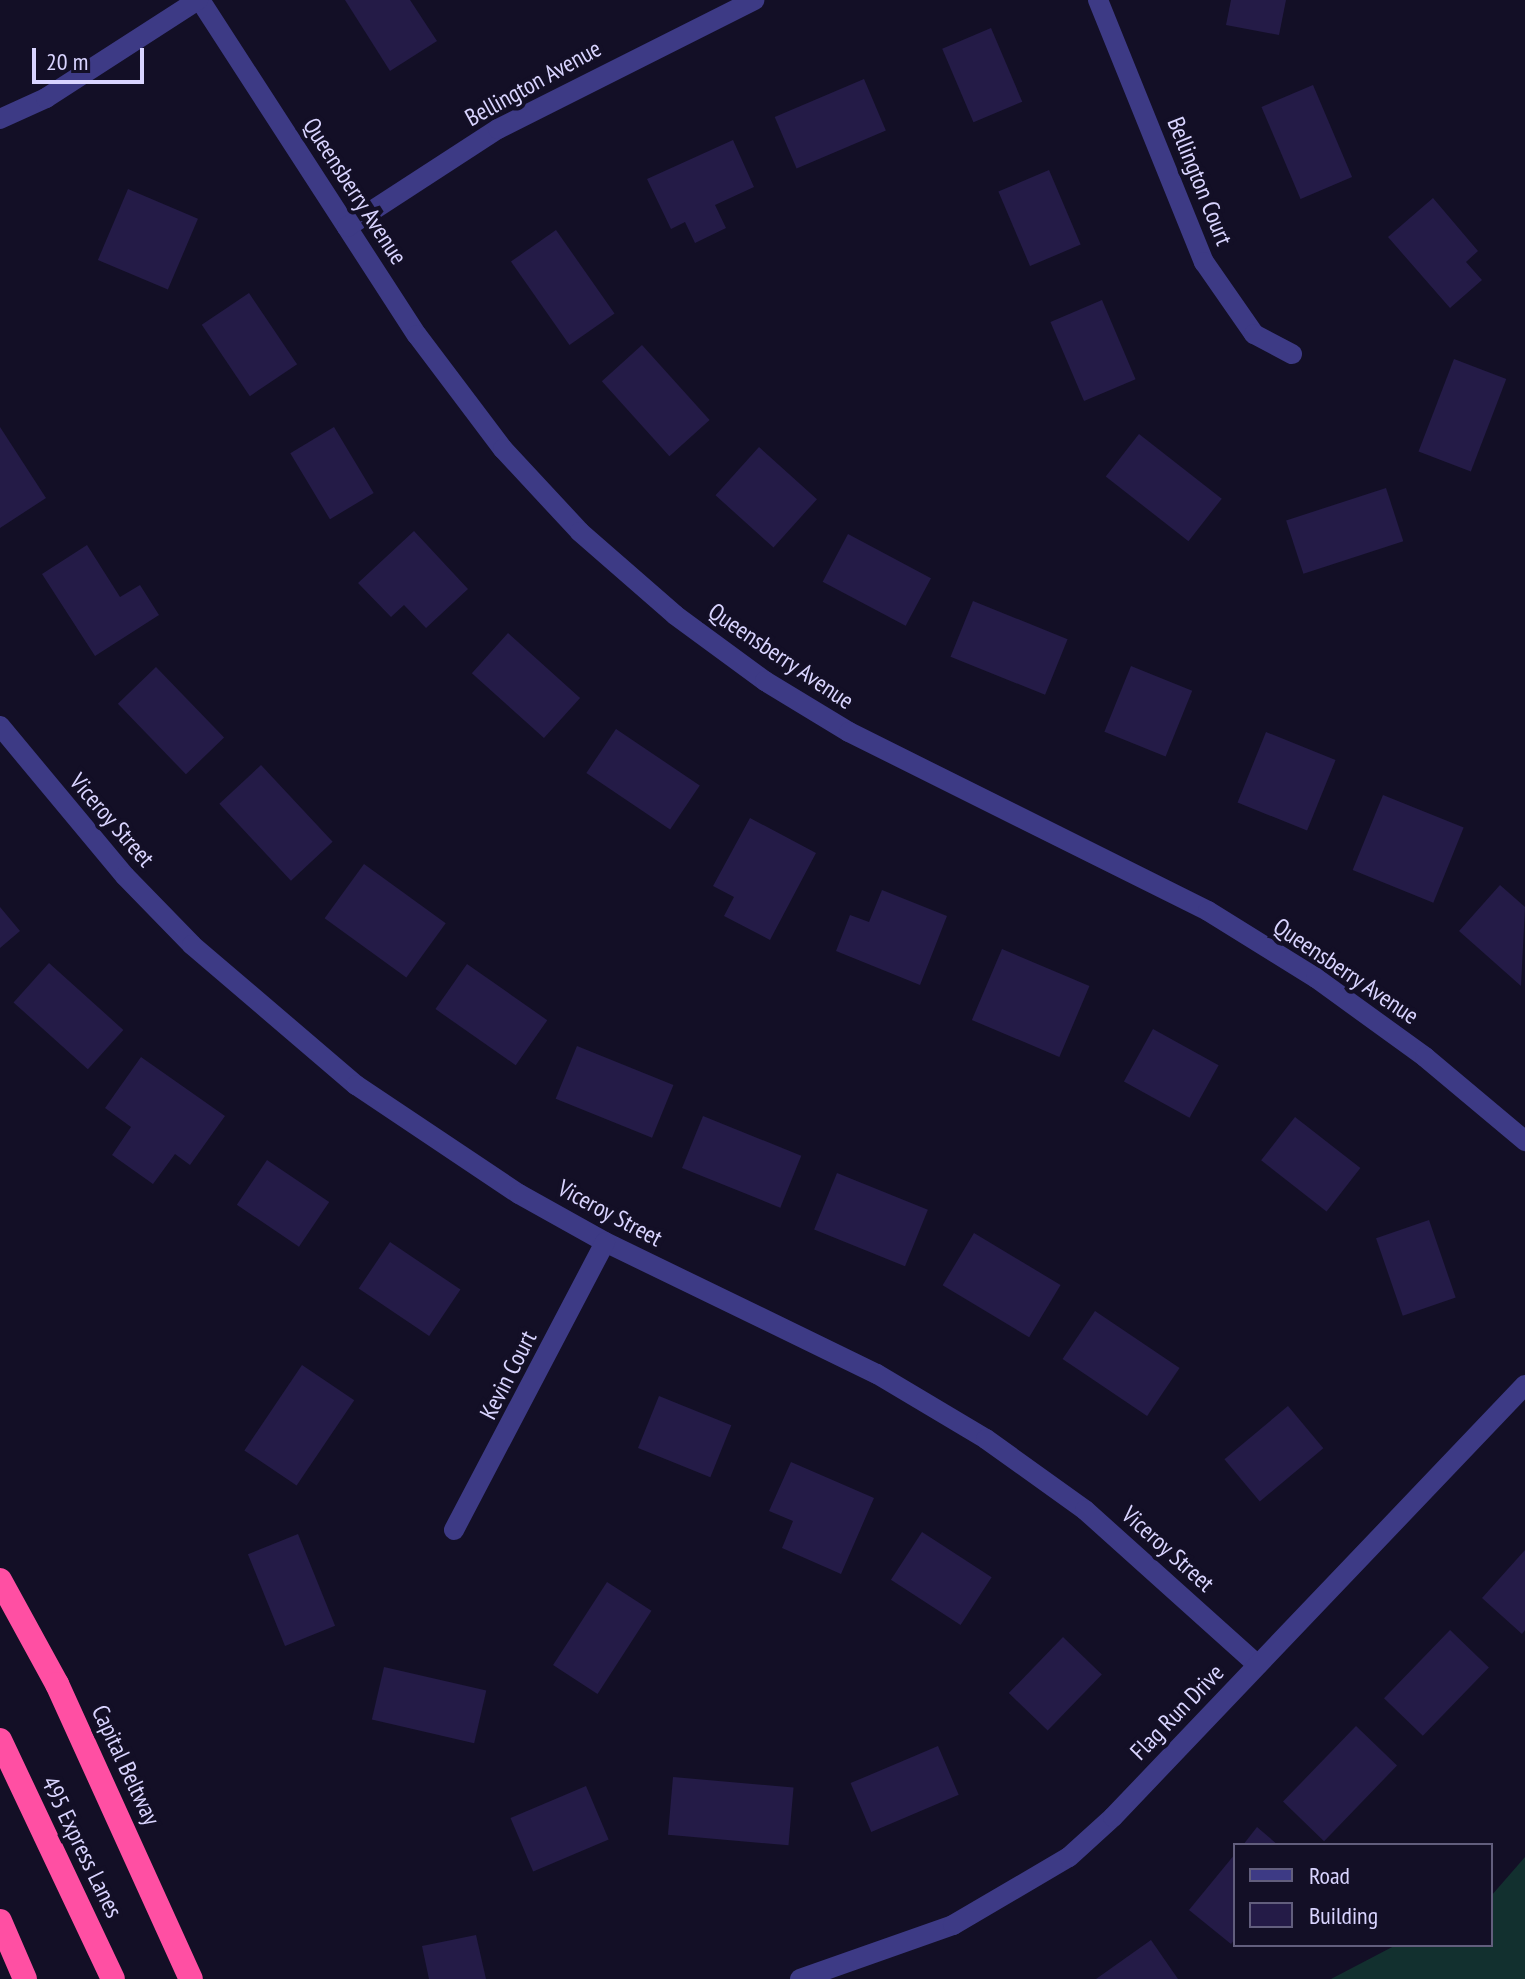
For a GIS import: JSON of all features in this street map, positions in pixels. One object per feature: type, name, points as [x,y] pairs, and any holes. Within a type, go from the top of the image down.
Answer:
[{"type":"highway","name":"Capital Beltway","points":[[0,1580],[64,1698],[191,1979]]},
{"type":"highway","name":"495 Express Lanes","points":[[0,1740],[113,1979]]},
{"type":"highway","points":[[0,1921],[25,1979]]},
{"type":"street","points":[[0,119],[46,98],[199,0]]},
{"type":"street","name":"Queensberry Avenue","points":[[199,0],[417,335],[503,449],[580,532],[675,615],[765,681],[849,732],[1102,855],[1222,919],[1413,1048],[1525,1141]]},
{"type":"street","name":"Bellington Avenue","points":[[347,227],[498,129],[754,0]]},
{"type":"street","name":"Bellington Court","points":[[1098,0],[1204,262],[1254,334],[1292,354]]},
{"type":"street","name":"Viceroy Street","points":[[0,726],[125,876],[264,1010],[438,1144],[605,1242],[877,1374],[986,1439],[1085,1510],[1258,1665]]},
{"type":"street","name":"Kevin Court","points":[[454,1530],[605,1242]]},
{"type":"street","name":"Flag Run Drive","points":[[800,1979],[953,1925],[1037,1879],[1113,1817],[1525,1385]]},
{"type":"green space","points":[[1525,1857],[1525,1979],[1331,1979],[1392,1947],[1493,1947],[1493,1894]]},
{"type":"building","points":[[345,0],[410,0],[437,41],[390,71]]},
{"type":"building","points":[[1231,0],[1286,0],[1279,35],[1226,25]]},
{"type":"building","points":[[991,28],[1022,102],[973,122],[942,49]]},
{"type":"building","points":[[864,79],[886,131],[797,168],[775,117]]},
{"type":"building","points":[[1313,85],[1352,177],[1301,199],[1261,107]]},
{"type":"building","points":[[733,140],[754,187],[715,205],[726,228],[695,243],[685,222],[671,229],[647,179]]},
{"type":"building","points":[[1049,170],[1081,245],[1030,266],[998,191]]},
{"type":"building","points":[[128,189],[198,219],[168,290],[98,260]]},
{"type":"building","points":[[1433,198],[1478,251],[1466,262],[1482,280],[1450,308],[1388,237]]},
{"type":"building","points":[[556,230],[615,314],[569,345],[511,262]]},
{"type":"building","points":[[249,293],[297,364],[250,396],[202,325]]},
{"type":"building","points":[[1102,300],[1136,379],[1084,401],[1050,322]]},
{"type":"building","points":[[642,345],[710,420],[669,456],[602,381]]},
{"type":"building","points":[[1454,359],[1506,379],[1471,471],[1419,451]]},
{"type":"building","points":[[0,427],[46,498],[0,528]]},
{"type":"building","points":[[334,427],[374,493],[330,519],[290,453]]},
{"type":"building","points":[[1139,434],[1222,499],[1188,541],[1106,477]]},
{"type":"building","points":[[759,447],[817,499],[773,547],[716,495]]},
{"type":"building","points":[[1386,488],[1403,541],[1303,574],[1286,520]]},
{"type":"building","points":[[414,531],[468,589],[426,628],[404,605],[391,617],[358,583]]},
{"type":"building","points":[[848,534],[931,578],[906,626],[823,582]]},
{"type":"building","points":[[87,545],[120,597],[140,585],[159,615],[95,656],[42,574]]},
{"type":"building","points":[[973,601],[1068,639],[1045,695],[951,657]]},
{"type":"building","points":[[508,633],[580,698],[544,738],[472,673]]},
{"type":"building","points":[[1131,666],[1192,691],[1166,757],[1104,732]]},
{"type":"building","points":[[156,667],[224,737],[186,774],[118,704]]},
{"type":"building","points":[[616,729],[700,785],[670,829],[586,773]]},
{"type":"building","points":[[1266,732],[1336,760],[1307,831],[1238,802]]},
{"type":"building","points":[[261,765],[333,842],[291,881],[219,804]]},
{"type":"building","points":[[1383,795],[1464,828],[1433,903],[1353,870]]},
{"type":"building","points":[[750,818],[816,853],[770,940],[724,916],[734,897],[713,886]]},
{"type":"building","points":[[364,864],[446,923],[406,978],[325,918]]},
{"type":"building","points":[[1500,885],[1525,907],[1521,986],[1459,931]]},
{"type":"building","points":[[882,890],[947,916],[920,985],[836,951],[850,915],[869,922]]},
{"type":"building","points":[[0,907],[20,931],[0,948]]},
{"type":"building","points":[[1002,949],[1089,986],[1059,1057],[972,1020]]},
{"type":"building","points":[[49,963],[123,1030],[88,1069],[14,1002]]},
{"type":"building","points":[[467,964],[547,1020],[516,1065],[435,1009]]},
{"type":"building","points":[[1153,1029],[1219,1065],[1190,1118],[1124,1081]]},
{"type":"building","points":[[577,1046],[673,1085],[652,1138],[556,1099]]},
{"type":"building","points":[[141,1057],[225,1116],[190,1165],[175,1154],[153,1184],[112,1155],[131,1127],[105,1108]]},
{"type":"building","points":[[703,1116],[801,1156],[780,1208],[682,1168]]},
{"type":"building","points":[[1295,1117],[1360,1168],[1327,1211],[1261,1160]]},
{"type":"building","points":[[267,1160],[329,1202],[299,1247],[237,1205]]},
{"type":"building","points":[[837,1173],[928,1210],[905,1266],[814,1230]]},
{"type":"building","points":[[1429,1220],[1456,1298],[1403,1316],[1376,1238]]},
{"type":"building","points":[[974,1233],[1061,1285],[1029,1337],[943,1285]]},
{"type":"building","points":[[390,1242],[460,1290],[429,1336],[359,1288]]},
{"type":"building","points":[[1095,1311],[1180,1368],[1147,1416],[1063,1359]]},
{"type":"building","points":[[302,1365],[354,1400],[297,1486],[244,1450]]},
{"type":"building","points":[[659,1396],[731,1425],[710,1477],[638,1448]]},
{"type":"building","points":[[1288,1406],[1323,1448],[1260,1501],[1224,1459]]},
{"type":"building","points":[[791,1462],[874,1498],[841,1574],[782,1548],[793,1521],[769,1511]]},
{"type":"building","points":[[922,1532],[992,1577],[961,1625],[891,1580]]},
{"type":"building","points":[[298,1534],[335,1626],[285,1646],[248,1554]]},
{"type":"building","points":[[1525,1550],[1525,1630],[1522,1634],[1482,1598]]},
{"type":"building","points":[[607,1582],[651,1611],[598,1694],[553,1665]]},
{"type":"building","points":[[1450,1630],[1489,1668],[1423,1736],[1384,1698]]},
{"type":"building","points":[[1063,1637],[1102,1675],[1048,1731],[1009,1693]]},
{"type":"building","points":[[384,1667],[486,1691],[474,1743],[372,1720]]},
{"type":"building","points":[[1356,1726],[1397,1766],[1324,1841],[1283,1802]]},
{"type":"building","points":[[938,1746],[959,1795],[871,1832],[851,1783]]},
{"type":"building","points":[[673,1777],[794,1788],[788,1845],[668,1835]]},
{"type":"building","points":[[586,1786],[609,1839],[533,1871],[511,1818]]},
{"type":"building","points":[[1257,1827],[1276,1843],[1245,1843]]},
{"type":"building","points":[[1233,1856],[1231,1944],[1189,1910]]},
{"type":"building","points":[[476,1935],[486,1979],[429,1979],[422,1946]]},
{"type":"building","points":[[1151,1940],[1178,1979],[1096,1979]]}]
